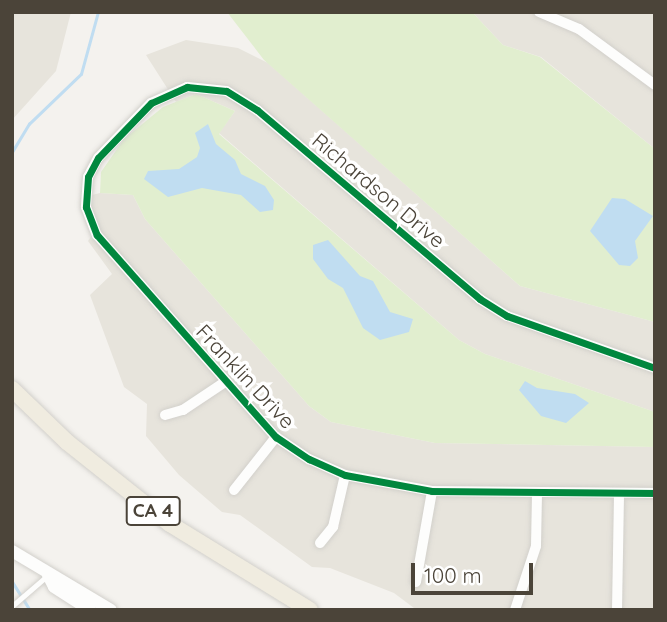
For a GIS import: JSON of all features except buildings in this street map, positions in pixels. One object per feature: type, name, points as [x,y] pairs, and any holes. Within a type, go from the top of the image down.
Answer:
[{"type":"highway","name":"CA 4","points":[[12,389],[66,442],[170,524],[310,610]]},
{"type":"street","points":[[539,12],[579,29],[655,85]]},
{"type":"street","name":"Richardson Drive","points":[[98,158],[151,103],[187,87],[226,91],[257,110],[480,299],[508,316],[655,368]]},
{"type":"street","name":"Franklin Drive","points":[[98,158],[88,177],[86,207],[97,235],[276,437],[309,459],[345,475],[432,491],[537,494],[655,492]]},
{"type":"street","points":[[165,415],[183,410],[225,382]]},
{"type":"street","points":[[234,490],[276,437]]},
{"type":"street","points":[[320,543],[333,527],[345,475]]},
{"type":"street","points":[[416,583],[432,491]]},
{"type":"street","points":[[617,610],[619,493]]},
{"type":"street","points":[[515,610],[536,546],[537,494]]},
{"type":"street","points":[[12,551],[48,575],[111,610]]},
{"type":"street","points":[[48,575],[54,587],[90,610]]},
{"type":"lane","points":[[15,606],[48,575]]},
{"type":"shaded area","points":[[12,12],[71,12],[56,71],[12,120]]},
{"type":"shaded area","points":[[472,12],[655,12],[655,149],[541,57],[503,45]]},
{"type":"shaded area","points":[[186,40],[238,48],[268,63],[520,286],[655,322],[655,412],[485,354],[459,340],[219,133],[235,111],[196,94],[176,102],[146,55]]},
{"type":"shaded area","points":[[100,193],[133,195],[145,219],[309,406],[331,422],[435,443],[655,447],[655,610],[414,608],[394,593],[330,568],[312,567],[240,515],[222,512],[179,475],[146,436],[147,404],[124,387],[90,295],[112,274],[88,241],[93,234],[80,198]]},
{"type":"green space","points":[[227,12],[472,12],[503,45],[540,57],[655,149],[655,322],[520,286],[264,60]]},
{"type":"green space","points":[[196,94],[235,111],[219,134],[459,340],[485,354],[655,412],[655,447],[435,443],[331,422],[309,406],[145,219],[133,195],[100,193],[101,172],[124,139],[163,107]]},
{"type":"water","points":[[208,124],[216,144],[235,160],[241,174],[265,186],[274,200],[273,210],[260,212],[241,195],[202,188],[168,197],[144,179],[148,171],[179,169],[197,157],[200,148],[195,133]]},
{"type":"water","points":[[612,198],[625,199],[653,216],[635,241],[638,258],[630,266],[619,265],[590,231]]},
{"type":"water","points":[[328,240],[360,276],[373,281],[390,312],[413,319],[409,332],[380,340],[363,328],[343,288],[328,279],[313,259],[313,245]]},
{"type":"water","points":[[525,381],[537,388],[575,394],[589,403],[566,423],[541,416],[519,390]]},
{"type":"waterway","points":[[12,152],[29,124],[81,74],[98,12]]},
{"type":"waterway","points":[[12,581],[30,610]]},
{"type":"cycle path","points":[[655,368],[507,316],[480,299],[257,110],[226,91],[187,87],[151,103],[98,158],[88,177],[86,207],[97,235],[276,437],[309,459],[345,475],[432,491],[655,493]]}]
